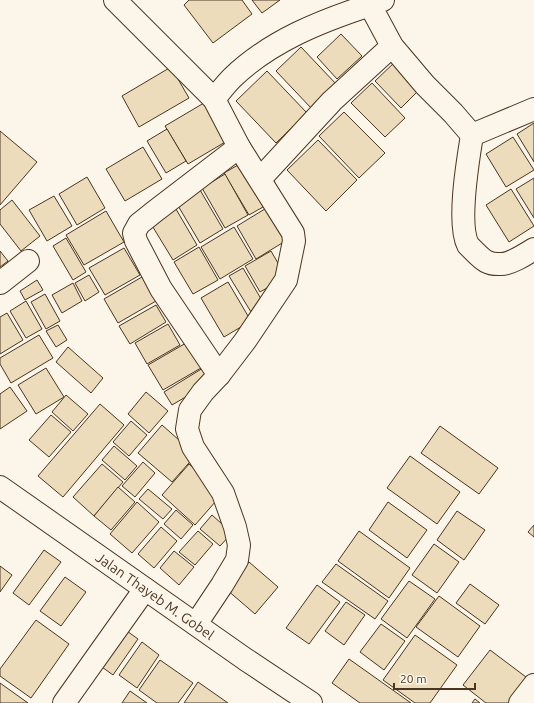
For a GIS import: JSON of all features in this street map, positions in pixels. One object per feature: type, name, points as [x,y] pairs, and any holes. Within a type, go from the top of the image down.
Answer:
[{"type":"street","points":[[115,0],[214,99],[239,147],[293,233],[294,240],[287,276],[258,322],[219,375],[203,392],[190,410],[187,429],[193,447],[223,494],[235,526],[238,545],[236,560],[222,585],[196,624]]},
{"type":"street","points":[[214,99],[232,78],[254,60],[288,38],[335,16],[376,3],[392,46],[424,85],[453,113],[472,135]]},
{"type":"street","points":[[260,179],[332,101],[392,46]]},
{"type":"street","points":[[472,135],[534,109]]},
{"type":"street","points":[[472,135],[466,171],[464,201],[464,229],[468,245],[484,262],[502,264],[520,258],[534,249]]},
{"type":"street","points":[[219,375],[162,289],[136,241],[134,233],[139,224],[239,147]]},
{"type":"street","points":[[0,284],[28,261]]},
{"type":"street","name":"Jalan Thayeb M. Gobel","points":[[0,487],[245,659],[311,703]]},
{"type":"street","points":[[64,703],[145,589]]},
{"type":"street","points":[[520,703],[534,685]]},
{"type":"building","points":[[189,0],[242,0],[252,14],[213,43],[184,5]]},
{"type":"building","points":[[252,0],[280,0],[262,13]]},
{"type":"building","points":[[341,34],[362,56],[337,79],[317,57]]},
{"type":"building","points":[[301,47],[337,85],[312,109],[276,71]]},
{"type":"building","points":[[396,61],[421,88],[401,108],[375,81]]},
{"type":"building","points":[[171,67],[189,98],[139,127],[122,96]]},
{"type":"building","points":[[267,71],[307,113],[276,143],[236,101]]},
{"type":"building","points":[[372,83],[405,118],[385,137],[351,103]]},
{"type":"building","points":[[209,100],[232,138],[188,164],[165,126]]},
{"type":"building","points":[[344,112],[385,153],[359,178],[319,136]]},
{"type":"building","points":[[534,123],[534,162],[517,134]]},
{"type":"building","points":[[167,129],[186,161],[166,173],[147,141]]},
{"type":"building","points":[[0,131],[37,162],[0,205]]},
{"type":"building","points":[[513,137],[534,170],[506,187],[486,154]]},
{"type":"building","points":[[318,140],[357,180],[326,211],[287,170]]},
{"type":"building","points":[[143,147],[162,179],[125,201],[106,169]]},
{"type":"building","points":[[245,161],[270,203],[249,215],[224,173]]},
{"type":"building","points":[[225,174],[248,215],[225,228],[202,188]]},
{"type":"building","points":[[87,177],[105,208],[77,225],[59,194]]},
{"type":"building","points":[[534,178],[534,218],[516,189]]},
{"type":"building","points":[[511,189],[534,226],[509,242],[486,205]]},
{"type":"building","points":[[200,190],[223,229],[200,243],[177,204]]},
{"type":"building","points":[[54,196],[72,226],[47,241],[29,210]]},
{"type":"building","points":[[12,200],[40,236],[21,251],[0,224],[0,210]]},
{"type":"building","points":[[173,204],[197,245],[173,260],[148,219]]},
{"type":"building","points":[[273,204],[292,237],[256,259],[237,226]]},
{"type":"building","points":[[106,211],[124,242],[84,265],[66,235]]},
{"type":"building","points":[[234,227],[253,259],[220,279],[201,247]]},
{"type":"building","points":[[66,238],[86,272],[73,280],[53,246]]},
{"type":"building","points":[[199,247],[218,280],[193,294],[174,262]]},
{"type":"building","points":[[124,248],[140,275],[105,295],[89,268]]},
{"type":"building","points":[[0,251],[8,261],[0,267]]},
{"type":"building","points":[[271,251],[286,277],[260,292],[245,266]]},
{"type":"building","points":[[243,268],[264,304],[251,312],[229,276]]},
{"type":"building","points":[[89,275],[99,292],[85,301],[75,283]]},
{"type":"building","points":[[142,277],[156,301],[118,323],[104,299]]},
{"type":"building","points":[[37,280],[43,290],[25,300],[20,291]]},
{"type":"building","points":[[228,282],[251,321],[224,337],[201,298]]},
{"type":"building","points":[[73,283],[82,301],[62,313],[52,295]]},
{"type":"building","points":[[45,294],[60,321],[46,329],[31,302]]},
{"type":"building","points":[[26,301],[42,329],[26,338],[10,311]]},
{"type":"building","points":[[156,305],[166,322],[130,344],[119,326]]},
{"type":"building","points":[[7,313],[23,340],[0,354],[0,317]]},
{"type":"building","points":[[168,324],[180,345],[147,364],[135,343]]},
{"type":"building","points":[[58,325],[67,340],[56,347],[46,331]]},
{"type":"building","points":[[39,335],[53,358],[11,383],[0,364],[0,358]]},
{"type":"building","points":[[186,343],[201,368],[163,390],[148,365]]},
{"type":"building","points":[[68,347],[103,378],[91,393],[56,362]]},
{"type":"building","points":[[46,368],[64,397],[36,414],[18,385]]},
{"type":"building","points":[[203,368],[211,382],[172,405],[164,392]]},
{"type":"building","points":[[10,387],[27,411],[0,429],[0,394]]},
{"type":"building","points":[[146,392],[168,411],[149,433],[128,414]]},
{"type":"building","points":[[66,395],[88,414],[73,431],[52,412]]},
{"type":"building","points":[[100,404],[124,425],[63,497],[38,476]]},
{"type":"building","points":[[51,415],[71,432],[49,457],[29,440]]},
{"type":"building","points":[[131,421],[147,435],[129,456],[113,442]]},
{"type":"building","points":[[162,425],[196,455],[172,482],[138,453]]},
{"type":"building","points":[[440,426],[498,468],[479,494],[421,453]]},
{"type":"building","points":[[114,446],[137,466],[125,480],[102,460]]},
{"type":"building","points":[[410,456],[460,492],[437,524],[387,488]]},
{"type":"building","points":[[143,462],[155,473],[135,497],[122,486]]},
{"type":"building","points":[[102,464],[123,482],[94,516],[73,497]]},
{"type":"building","points":[[189,464],[223,493],[195,525],[162,495]]},
{"type":"building","points":[[118,487],[135,502],[111,530],[94,516]]},
{"type":"building","points":[[148,489],[172,509],[163,519],[139,499]]},
{"type":"building","points":[[137,502],[159,522],[132,553],[110,534]]},
{"type":"building","points":[[388,502],[427,530],[407,558],[369,530]]},
{"type":"building","points":[[176,510],[193,525],[181,539],[164,524]]},
{"type":"building","points":[[457,511],[485,530],[464,560],[437,540]]},
{"type":"building","points":[[212,515],[232,533],[220,546],[200,529]]},
{"type":"building","points":[[534,525],[534,537],[528,532]]},
{"type":"building","points":[[161,527],[177,541],[154,568],[138,554]]},
{"type":"building","points":[[198,531],[213,544],[195,565],[179,552]]},
{"type":"building","points":[[359,531],[410,568],[389,598],[338,561]]},
{"type":"building","points":[[434,544],[459,562],[437,593],[412,575]]},
{"type":"building","points":[[44,550],[61,562],[29,605],[13,593]]},
{"type":"building","points":[[174,551],[194,567],[179,585],[160,568]]},
{"type":"building","points":[[249,562],[278,587],[255,614],[226,589]]},
{"type":"building","points":[[336,564],[388,601],[375,619],[322,582]]},
{"type":"building","points":[[0,566],[12,575],[0,592]]},
{"type":"building","points":[[65,577],[86,592],[61,626],[40,611]]},
{"type":"building","points":[[409,581],[435,599],[407,638],[381,619]]},
{"type":"building","points":[[470,584],[499,605],[485,624],[456,603]]},
{"type":"building","points":[[317,585],[340,602],[309,644],[286,628]]},
{"type":"building","points":[[439,596],[480,626],[458,657],[416,627]]},
{"type":"building","points":[[346,602],[365,615],[344,645],[325,631]]},
{"type":"building","points":[[36,620],[69,644],[31,698],[0,676],[0,669]]},
{"type":"building","points":[[381,624],[405,641],[384,670],[360,652]]},
{"type":"building","points":[[120,626],[138,639],[113,675],[95,662]]},
{"type":"building","points":[[415,635],[457,665],[430,703],[415,703],[383,680]]},
{"type":"building","points":[[142,642],[159,655],[137,688],[119,675]]},
{"type":"building","points":[[490,650],[530,680],[512,703],[486,703],[463,685]]},
{"type":"building","points":[[349,659],[411,703],[360,703],[332,683]]},
{"type":"building","points":[[160,660],[193,683],[178,703],[157,703],[139,690]]},
{"type":"building","points":[[198,682],[228,703],[184,703]]},
{"type":"building","points":[[0,683],[28,703],[0,703]]},
{"type":"building","points":[[130,691],[147,703],[122,703]]},
{"type":"building","points":[[475,699],[480,703],[472,703]]}]
